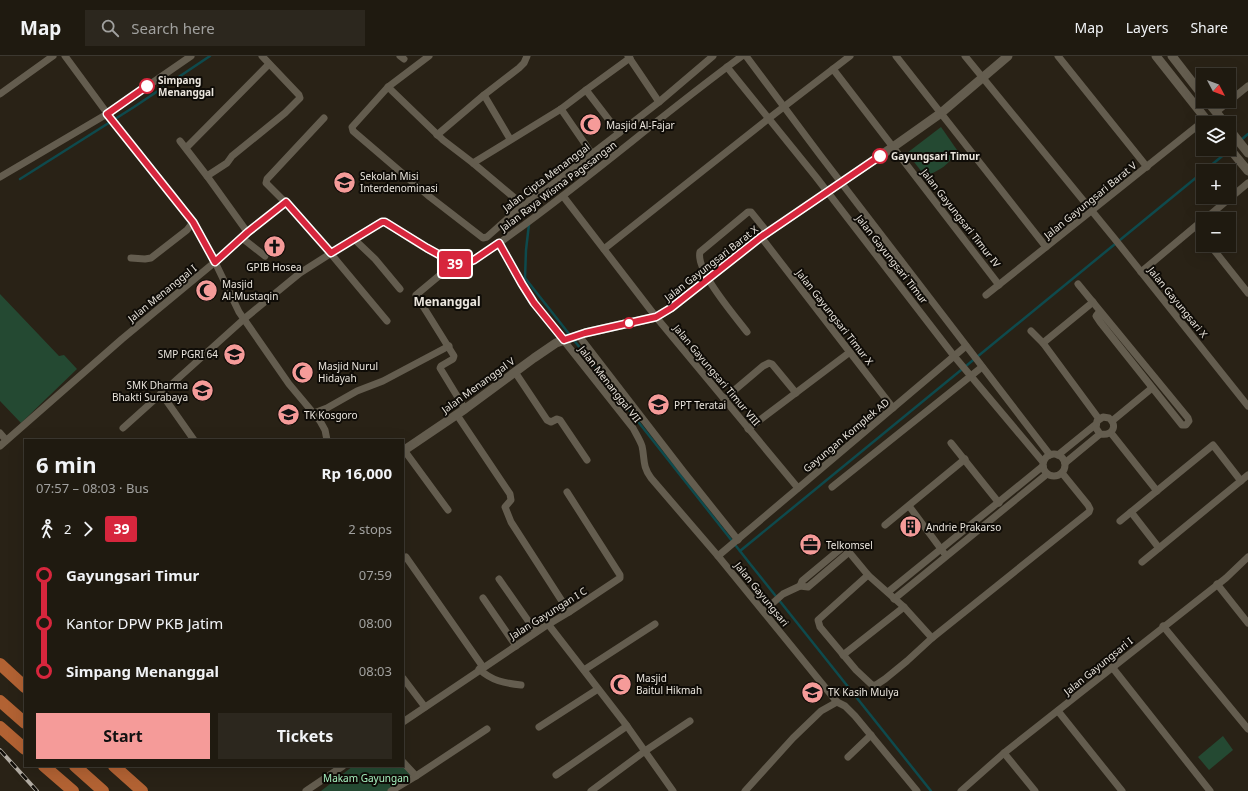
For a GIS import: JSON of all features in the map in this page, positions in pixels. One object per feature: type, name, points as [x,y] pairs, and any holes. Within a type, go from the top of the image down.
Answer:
[{"type":"highway","points":[[0,664],[24,685]]},
{"type":"highway","points":[[0,701],[24,722]]},
{"type":"highway","points":[[0,727],[24,748]]},
{"type":"highway","points":[[45,767],[73,791]]},
{"type":"highway","points":[[76,767],[103,791]]},
{"type":"highway","points":[[115,767],[142,791]]},
{"type":"street","points":[[0,94],[53,56]]},
{"type":"street","points":[[65,56],[109,117],[173,195],[193,222],[215,262],[239,312],[289,384],[314,413],[325,430],[327,439]]},
{"type":"street","points":[[0,177],[109,117],[191,56]]},
{"type":"street","points":[[207,176],[227,163],[231,156],[300,98],[299,95],[262,56]]},
{"type":"street","points":[[429,56],[388,87],[437,135],[523,205]]},
{"type":"street","points":[[437,135],[484,95],[519,68],[528,56]]},
{"type":"street","name":"Jalan Cipta Menanggal","points":[[388,87],[352,126],[353,130],[430,197],[484,238],[523,205],[620,133],[713,56]]},
{"type":"street","name":"Jalan Raya Wisma Pagesangan","points":[[451,262],[456,264],[464,264],[474,260],[499,243],[563,196],[742,56]]},
{"type":"street","name":"Jalan Gayungsari Timur","points":[[746,56],[980,365],[1054,455]]},
{"type":"street","points":[[604,249],[850,56]]},
{"type":"street","points":[[896,56],[1046,247]]},
{"type":"street","name":"Jalan Gayungsari X","points":[[965,56],[1114,238],[1248,406]]},
{"type":"street","name":"Jalan Gayungsari Barat X","points":[[571,338],[656,317],[671,308],[764,235],[941,113],[1008,56]]},
{"type":"street","points":[[1058,56],[1147,167]]},
{"type":"street","points":[[1156,56],[1203,116]]},
{"type":"street","points":[[1172,56],[1196,87]]},
{"type":"street","points":[[473,163],[561,108],[629,57],[659,102]]},
{"type":"street","points":[[186,148],[269,64]]},
{"type":"street","name":"Jalan Gayungsari Timur","points":[[727,67],[827,191],[968,374],[1043,464]]},
{"type":"street","name":"Jalan Gayungsari Timur IV","points":[[833,69],[999,285]]},
{"type":"street","points":[[1216,112],[1248,86]]},
{"type":"street","points":[[586,90],[620,133]]},
{"type":"street","points":[[484,95],[510,139]]},
{"type":"street","points":[[561,108],[592,154]]},
{"type":"street","points":[[1213,108],[1219,116]]},
{"type":"street","points":[[324,118],[267,179],[266,184],[286,202],[331,253],[387,321]]},
{"type":"street","name":"Jalan Gayungsari Barat V","points":[[986,295],[1196,129]]},
{"type":"street","points":[[1236,137],[1247,151]]},
{"type":"street","points":[[180,141],[207,176],[245,235],[264,256]]},
{"type":"street","points":[[1235,156],[1248,172]]},
{"type":"street","points":[[1214,212],[1248,183]]},
{"type":"street","name":"Jalan Gayungsari Timur VIII","points":[[563,196],[656,317],[798,488]]},
{"type":"street","name":"Jalan Menanggal I","points":[[0,446],[122,339],[286,202]]},
{"type":"street","name":"Jalan Gayungsari Timur X","points":[[708,279],[700,263],[700,252],[748,212],[752,212],[764,235],[892,408]]},
{"type":"street","points":[[132,258],[151,258],[187,230],[193,222]]},
{"type":"street","points":[[123,428],[244,319],[300,273],[377,224],[385,222],[451,262],[416,295],[449,346],[454,357],[440,368],[465,409]]},
{"type":"street","points":[[1141,272],[1196,227]]},
{"type":"street","points":[[354,239],[375,259],[400,289]]},
{"type":"street","name":"Jalan Menanggal VII","points":[[499,243],[534,303],[571,338],[633,428],[640,440],[644,466],[647,472],[670,500]]},
{"type":"street","points":[[1216,252],[1248,293]]},
{"type":"street","points":[[708,279],[747,332]]},
{"type":"street","points":[[1078,284],[1100,310],[1188,418],[1188,424],[1182,425],[1100,322],[1096,316],[1100,310]]},
{"type":"street","points":[[1043,343],[1093,302]]},
{"type":"street","points":[[1032,331],[1043,343],[1097,422],[1097,432],[1106,435],[1111,432],[1113,429],[1112,421],[1106,417],[1097,422],[1054,455]]},
{"type":"street","points":[[571,338],[683,472],[737,541]]},
{"type":"street","name":"Jalan Menanggal V","points":[[404,450],[465,409],[546,350],[571,338]]},
{"type":"street","points":[[314,413],[327,408],[357,391],[383,381],[449,346]]},
{"type":"street","name":"Gayungan Komplek AD","points":[[718,556],[892,408],[968,348]]},
{"type":"street","points":[[748,428],[850,352]]},
{"type":"street","points":[[724,399],[769,363],[772,364],[796,393]]},
{"type":"street","points":[[832,487],[980,365]]},
{"type":"street","points":[[515,372],[547,420],[551,422],[557,419],[560,420],[587,460]]},
{"type":"street","points":[[1112,421],[1152,388]]},
{"type":"street","points":[[161,393],[193,439]]},
{"type":"street","points":[[457,414],[510,494],[511,500],[505,507],[511,522],[569,612]]},
{"type":"street","points":[[1111,432],[1157,491]]},
{"type":"street","points":[[0,433],[6,440]]},
{"type":"street","points":[[1065,463],[1100,434]]},
{"type":"street","points":[[951,443],[999,503]]},
{"type":"street","points":[[1120,521],[1214,445],[1241,481]]},
{"type":"street","points":[[404,450],[448,510]]},
{"type":"street","points":[[888,592],[999,503],[1043,464],[1047,456],[1061,456],[1065,463],[1064,470],[1057,476],[1047,474],[1044,471],[1043,464]]},
{"type":"street","points":[[885,524],[965,459]]},
{"type":"street","points":[[868,575],[818,620],[820,627],[843,655],[869,683],[876,685],[908,661],[932,638],[1089,512],[1090,509],[1088,505],[1062,473]]},
{"type":"street","points":[[894,599],[1047,474]]},
{"type":"street","points":[[1142,562],[1248,475]]},
{"type":"street","name":"Jalan Gayungan I C","points":[[404,721],[481,668],[602,591],[621,576],[567,492]]},
{"type":"street","name":"Jalan Gayungsari","points":[[670,500],[764,611],[837,702]]},
{"type":"street","points":[[909,506],[947,556]]},
{"type":"street","points":[[1130,512],[1160,548]]},
{"type":"street","points":[[764,611],[783,594],[800,586],[802,581],[844,546],[868,575],[904,607],[932,638]]},
{"type":"street","points":[[406,557],[486,676],[495,680],[521,685]]},
{"type":"street","name":"Jalan Gayungsari I","points":[[961,791],[1004,753],[1217,584],[1248,557]]},
{"type":"street","points":[[499,579],[536,632]]},
{"type":"street","points":[[1217,584],[1248,623]]},
{"type":"street","points":[[483,598],[516,646]]},
{"type":"street","points":[[843,655],[904,607]]},
{"type":"street","points":[[548,624],[627,726],[673,791]]},
{"type":"street","points":[[584,670],[655,624]]},
{"type":"street","points":[[1163,626],[1248,729]]},
{"type":"street","points":[[1112,667],[1210,791]]},
{"type":"street","points":[[404,679],[425,707]]},
{"type":"street","points":[[539,727],[598,689]]},
{"type":"street","points":[[745,791],[793,738],[821,711],[837,702],[845,706],[853,714],[917,791]]},
{"type":"street","points":[[1058,711],[1122,791]]},
{"type":"street","points":[[591,791],[645,751],[690,722]]},
{"type":"street","points":[[556,774],[627,726]]},
{"type":"street","points":[[391,791],[487,729]]},
{"type":"street","points":[[848,756],[871,735]]},
{"type":"street","points":[[1004,753],[1035,791]]},
{"type":"street","points":[[404,763],[416,776]]},
{"type":"street","points":[[306,791],[342,767]]},
{"type":"green space","points":[[941,127],[957,150],[951,160],[944,166],[936,172],[925,176],[907,153]]},
{"type":"green space","points":[[0,294],[59,356],[64,355],[77,369],[21,423],[0,401]]},
{"type":"green space","points":[[1223,736],[1233,750],[1209,770],[1198,757]]},
{"type":"green space","name":"Makam Gayungan","points":[[352,767],[404,767],[412,776],[387,791],[321,791]]},
{"type":"waterway","points":[[20,179],[134,107],[210,56]]},
{"type":"waterway","points":[[1241,140],[1248,134]]},
{"type":"waterway","points":[[1213,164],[1237,144]]},
{"type":"waterway","points":[[740,551],[1196,178]]},
{"type":"waterway","points":[[529,224],[525,278],[931,791]]},
{"type":"railway","points":[[0,750],[37,791]]},
{"type":"bus line","name":"39","points":[[147,86],[107,114],[193,222],[215,262],[248,232],[286,202],[331,253],[382,222],[385,222],[456,264],[464,264],[474,260],[499,243],[534,303],[564,340],[585,333],[656,317],[682,300],[761,237],[880,156]]},
{"type":"place","name":"Simpang Menanggal","points":[[147,86]]},
{"type":"place","name":"Masjid Al-Fajar","points":[[590,125]]},
{"type":"place","name":"Gayungsari Timur","points":[[880,156]]},
{"type":"place","name":"Sekolah Misi Interdenominasi","points":[[345,182]]},
{"type":"place","name":"GPIB Hosea","points":[[274,247]]},
{"type":"place","name":"Masjid Al-Mustaqin","points":[[207,290]]},
{"type":"place","name":"SMP PGRI 64","points":[[234,354]]},
{"type":"place","name":"Masjid Nurul Hidayah","points":[[303,372]]},
{"type":"place","name":"SMK Dharma Bhakti Surabaya","points":[[203,391]]},
{"type":"place","name":"PPT Teratai","points":[[659,405]]},
{"type":"place","name":"TK Kosgoro","points":[[289,415]]},
{"type":"place","name":"Andrie Prakarso","points":[[910,527]]},
{"type":"place","name":"Telkomsel","points":[[810,545]]},
{"type":"place","name":"Masjid Baitul Hikmah","points":[[620,684]]},
{"type":"place","name":"TK Kasih Mulya","points":[[812,692]]},
{"type":"district","name":"Menanggal","points":[[447,301]]}]
